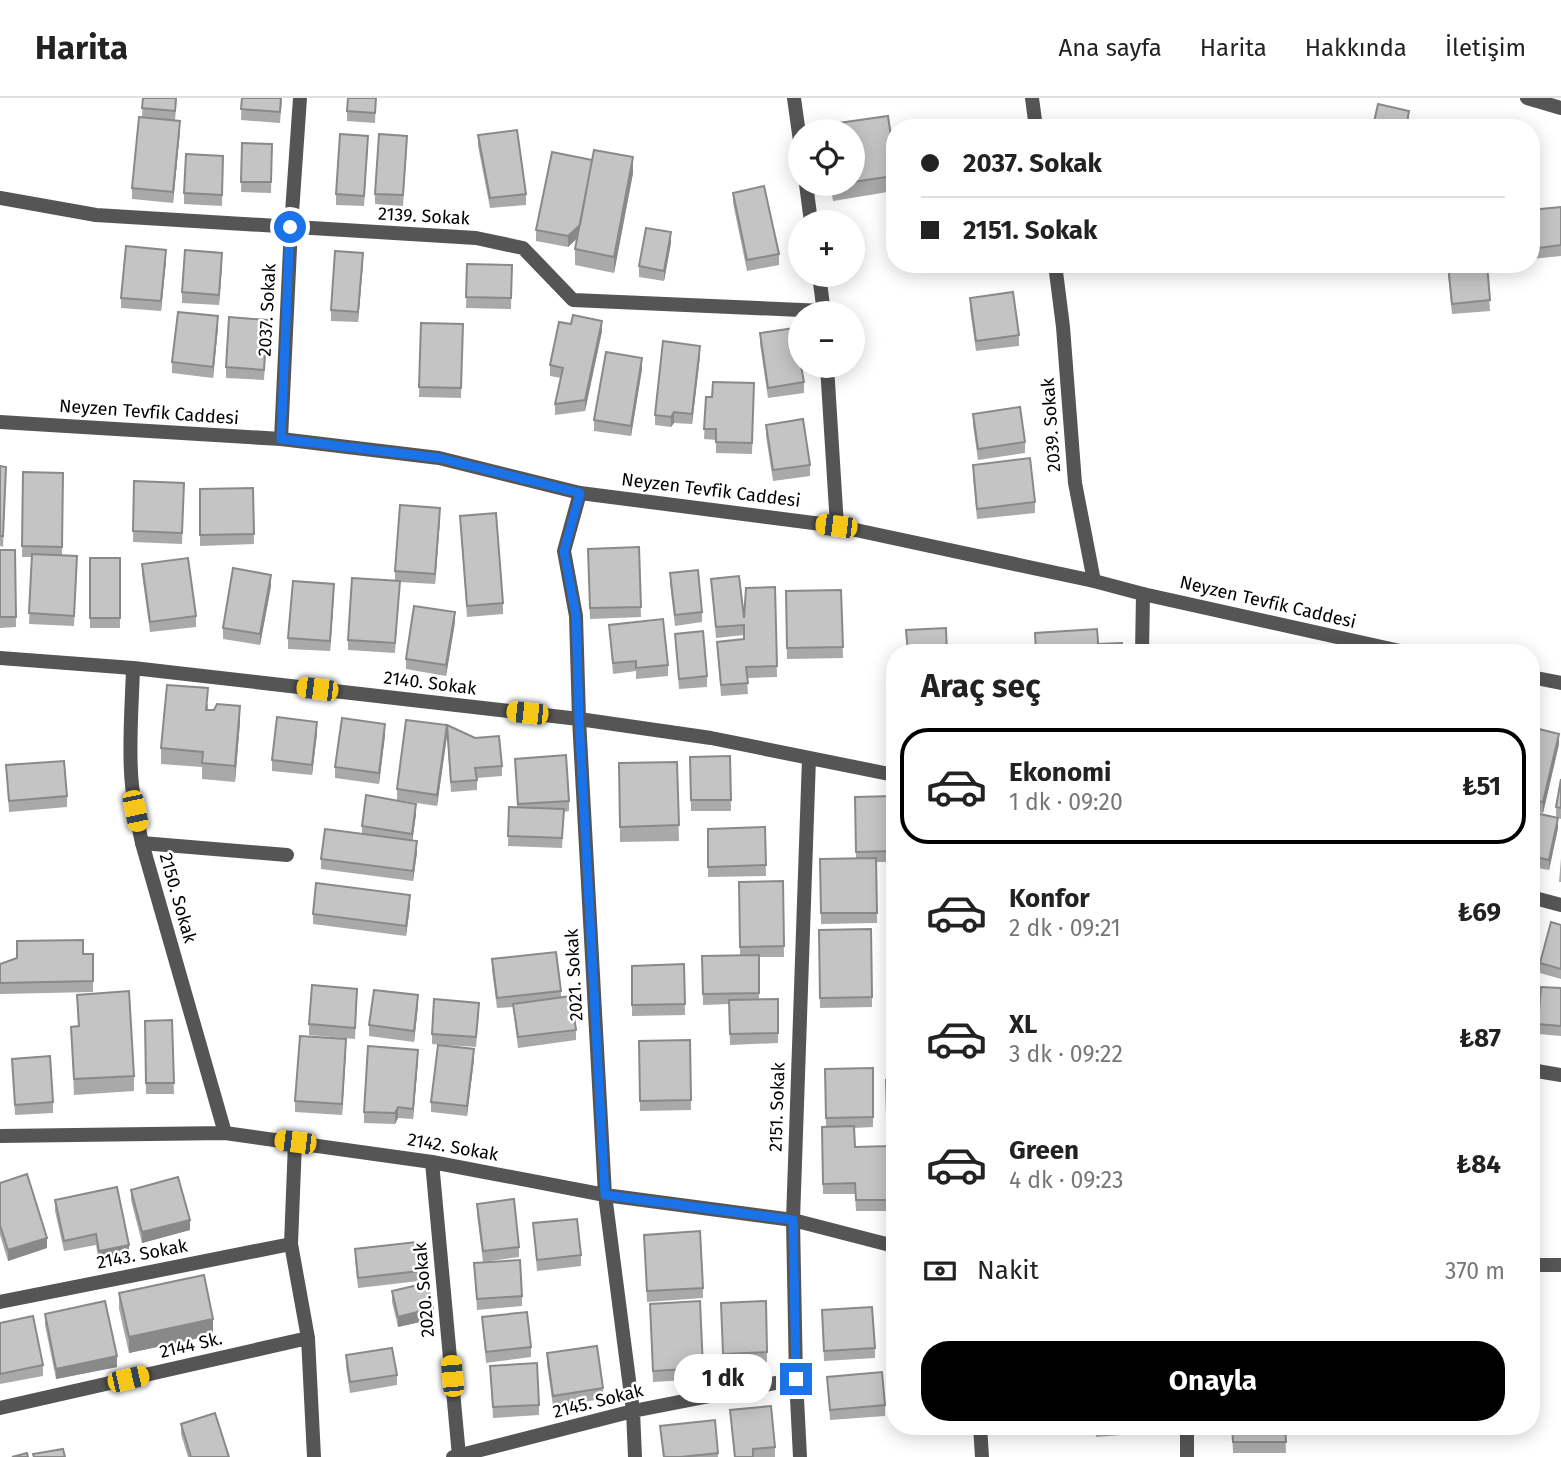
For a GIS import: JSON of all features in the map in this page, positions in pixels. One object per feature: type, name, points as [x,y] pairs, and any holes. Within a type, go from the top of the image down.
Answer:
[{"type":"street","name":"2037. Sokak","points":[[281,439],[290,227],[300,98]]},
{"type":"street","points":[[794,98],[797,119]]},
{"type":"street","points":[[1032,98],[1035,119]]},
{"type":"street","points":[[1527,98],[1561,108]]},
{"type":"street","name":"2139. Sokak","points":[[0,198],[96,215],[476,238],[523,248],[573,300],[788,310]]},
{"type":"street","name":"2039. Sokak","points":[[1056,273],[1075,483],[1094,581]]},
{"type":"street","points":[[828,378],[836,526]]},
{"type":"street","name":"Neyzen Tevfik Caddesi","points":[[0,422],[281,439],[439,458],[580,493],[836,526],[1094,581],[1353,644]]},
{"type":"street","name":"2021. Sokak","points":[[580,493],[564,551],[576,616],[579,719],[605,1195],[633,1411],[635,1457]]},
{"type":"street","points":[[1142,644],[1143,594]]},
{"type":"street","name":"2140. Sokak","points":[[0,658],[134,668],[579,719],[711,738],[886,773]]},
{"type":"street","name":"2150. Sokak","points":[[134,668],[131,774],[135,811],[225,1133]]},
{"type":"street","points":[[1540,679],[1561,683]]},
{"type":"street","name":"2151. Sokak","points":[[800,1457],[793,1220],[809,758]]},
{"type":"street","points":[[142,843],[287,855]]},
{"type":"street","points":[[1540,899],[1561,905]]},
{"type":"street","points":[[1540,1072],[1561,1075]]},
{"type":"street","name":"2142. Sokak","points":[[0,1136],[225,1133],[432,1162],[605,1195],[793,1220],[886,1244]]},
{"type":"street","points":[[295,1142],[291,1244],[308,1338],[314,1457]]},
{"type":"street","name":"2020. Sokak","points":[[432,1162],[456,1456]]},
{"type":"street","name":"2143. Sokak","points":[[0,1302],[291,1244]]},
{"type":"street","points":[[1540,1265],[1561,1265]]},
{"type":"street","name":"2144 Sk.","points":[[0,1408],[308,1338]]},
{"type":"street","name":"2145. Sokak","points":[[456,1456],[633,1411],[796,1379]]},
{"type":"street","points":[[981,1435],[982,1457]]},
{"type":"street","points":[[1187,1435],[1187,1457]]},
{"type":"building","points":[[143,98],[176,98],[175,111],[142,108]]},
{"type":"building","points":[[242,98],[281,98],[280,112],[241,109]]},
{"type":"building","points":[[348,98],[376,98],[375,113],[347,111]]},
{"type":"building","points":[[1378,104],[1409,111],[1408,119],[1375,119]]},
{"type":"building","points":[[888,116],[886,177],[865,180],[865,119]]},
{"type":"building","points":[[139,117],[180,121],[173,192],[132,188]]},
{"type":"building","points":[[517,130],[526,194],[490,198],[478,135]]},
{"type":"building","points":[[340,134],[368,136],[364,196],[336,194]]},
{"type":"building","points":[[379,134],[407,136],[403,195],[375,194]]},
{"type":"building","points":[[242,143],[272,144],[271,182],[241,182]]},
{"type":"building","points":[[594,150],[633,157],[614,257],[575,249]]},
{"type":"building","points":[[552,152],[592,160],[580,225],[568,236],[536,230]]},
{"type":"building","points":[[186,154],[223,156],[222,195],[184,193]]},
{"type":"building","points":[[764,186],[779,254],[747,260],[733,193]]},
{"type":"building","points":[[1561,207],[1561,245],[1540,248],[1540,209]]},
{"type":"building","points":[[646,228],[671,232],[664,271],[639,266]]},
{"type":"building","points":[[126,246],[166,250],[161,301],[121,298]]},
{"type":"building","points":[[185,250],[222,253],[219,295],[182,292]]},
{"type":"building","points":[[335,251],[363,253],[358,312],[331,310]]},
{"type":"building","points":[[467,264],[512,265],[511,298],[466,297]]},
{"type":"building","points":[[1449,273],[1488,273],[1490,300],[1452,304]]},
{"type":"building","points":[[1013,292],[1019,335],[976,341],[970,298]]},
{"type":"building","points":[[178,312],[218,316],[213,367],[172,362]]},
{"type":"building","points":[[573,315],[602,321],[585,400],[555,404],[563,368],[550,365],[559,322],[571,324]]},
{"type":"building","points":[[229,317],[267,320],[264,370],[226,367]]},
{"type":"building","points":[[421,323],[463,324],[461,388],[419,387]]},
{"type":"building","points":[[788,329],[788,378],[803,378],[804,382],[768,388],[760,333]]},
{"type":"building","points":[[663,341],[700,346],[692,414],[674,412],[671,417],[655,415]]},
{"type":"building","points":[[606,352],[642,358],[631,426],[594,420]]},
{"type":"building","points":[[713,382],[754,383],[752,443],[716,442],[716,429],[704,429],[706,397],[712,397]]},
{"type":"building","points":[[1020,407],[1025,442],[978,449],[973,414]]},
{"type":"building","points":[[803,419],[810,465],[773,470],[766,425]]},
{"type":"building","points":[[1030,458],[1035,502],[977,509],[973,465]]},
{"type":"building","points":[[0,466],[6,467],[3,536],[0,536]]},
{"type":"building","points":[[23,472],[63,473],[62,547],[22,546]]},
{"type":"building","points":[[134,481],[184,483],[182,533],[133,531]]},
{"type":"building","points":[[253,488],[254,534],[200,535],[200,489]]},
{"type":"building","points":[[400,505],[440,508],[435,574],[395,571]]},
{"type":"building","points":[[496,513],[503,603],[467,606],[460,516]]},
{"type":"building","points":[[639,547],[641,607],[590,608],[588,549]]},
{"type":"building","points":[[0,550],[15,550],[16,617],[0,617]]},
{"type":"building","points":[[32,554],[77,556],[74,616],[29,613]]},
{"type":"building","points":[[90,558],[120,558],[120,618],[90,618]]},
{"type":"building","points":[[188,558],[196,616],[150,622],[142,564]]},
{"type":"building","points":[[233,568],[271,575],[260,634],[223,628]]},
{"type":"building","points":[[698,570],[702,612],[675,615],[670,573]]},
{"type":"building","points":[[739,576],[744,618],[746,588],[775,587],[777,666],[746,667],[748,683],[721,685],[717,642],[744,639],[744,625],[716,627],[711,579]]},
{"type":"building","points":[[352,578],[400,581],[395,643],[348,640]]},
{"type":"building","points":[[293,581],[334,584],[330,641],[288,638]]},
{"type":"building","points":[[841,590],[843,647],[787,648],[786,591]]},
{"type":"building","points":[[414,606],[455,612],[446,665],[406,659]]},
{"type":"building","points":[[663,619],[668,665],[636,668],[636,661],[613,663],[609,625]]},
{"type":"building","points":[[946,628],[947,644],[907,644],[906,630]]},
{"type":"building","points":[[1097,629],[1098,644],[1036,644],[1035,633]]},
{"type":"building","points":[[703,631],[707,676],[679,679],[675,634]]},
{"type":"building","points":[[167,685],[208,688],[206,710],[214,710],[217,704],[240,706],[235,766],[202,763],[203,752],[161,748]]},
{"type":"building","points":[[277,717],[317,722],[312,765],[272,760]]},
{"type":"building","points":[[342,718],[385,724],[379,773],[335,767]]},
{"type":"building","points":[[406,720],[447,725],[437,795],[397,789]]},
{"type":"building","points":[[447,725],[475,738],[499,736],[502,766],[475,768],[477,780],[451,782]]},
{"type":"building","points":[[1540,729],[1559,734],[1543,802],[1540,802]]},
{"type":"building","points":[[566,755],[569,801],[518,804],[515,759]]},
{"type":"building","points":[[730,756],[731,800],[691,800],[690,757]]},
{"type":"building","points":[[64,761],[67,796],[9,801],[6,765]]},
{"type":"building","points":[[677,762],[679,825],[620,827],[619,763]]},
{"type":"building","points":[[1561,779],[1561,808],[1556,807]]},
{"type":"building","points":[[366,795],[416,804],[412,834],[362,826]]},
{"type":"building","points":[[886,796],[886,851],[856,852],[855,797]]},
{"type":"building","points":[[509,807],[564,809],[562,838],[508,836]]},
{"type":"building","points":[[1540,814],[1558,818],[1549,860],[1540,858]]},
{"type":"building","points":[[765,827],[766,865],[708,867],[708,829]]},
{"type":"building","points":[[325,829],[417,841],[413,871],[321,859]]},
{"type":"building","points":[[876,858],[877,913],[821,913],[820,859]]},
{"type":"building","points":[[783,881],[784,946],[740,947],[739,882]]},
{"type":"building","points":[[316,883],[410,895],[406,926],[313,914]]},
{"type":"building","points":[[1551,922],[1561,925],[1561,969],[1540,963]]},
{"type":"building","points":[[871,929],[872,997],[820,998],[819,930]]},
{"type":"building","points":[[83,940],[83,954],[93,954],[93,981],[0,983],[0,964],[17,958],[17,941]]},
{"type":"building","points":[[556,952],[561,991],[497,998],[492,959]]},
{"type":"building","points":[[759,955],[759,993],[703,994],[702,956]]},
{"type":"building","points":[[684,964],[685,1004],[632,1005],[632,966]]},
{"type":"building","points":[[312,985],[357,989],[355,1028],[309,1024]]},
{"type":"building","points":[[1541,987],[1561,988],[1561,1026],[1540,1024]]},
{"type":"building","points":[[374,990],[418,995],[414,1031],[369,1025]]},
{"type":"building","points":[[129,991],[134,1076],[74,1079],[71,1027],[79,1026],[77,995]]},
{"type":"building","points":[[571,996],[576,1030],[518,1037],[513,1004]]},
{"type":"building","points":[[434,999],[479,1003],[476,1037],[432,1034]]},
{"type":"building","points":[[778,999],[778,1033],[730,1034],[729,1000]]},
{"type":"building","points":[[172,1020],[174,1083],[146,1083],[145,1021]]},
{"type":"building","points":[[300,1036],[346,1039],[342,1104],[295,1101]]},
{"type":"building","points":[[690,1040],[691,1100],[640,1101],[639,1041]]},
{"type":"building","points":[[438,1045],[474,1049],[467,1106],[431,1102]]},
{"type":"building","points":[[368,1046],[418,1050],[413,1109],[398,1107],[395,1113],[364,1112]]},
{"type":"building","points":[[50,1056],[53,1102],[15,1105],[12,1059]]},
{"type":"building","points":[[873,1068],[873,1117],[826,1118],[825,1069]]},
{"type":"building","points":[[854,1126],[855,1147],[886,1146],[886,1200],[856,1200],[855,1183],[823,1184],[822,1127]]},
{"type":"building","points":[[27,1174],[47,1238],[8,1250],[0,1225],[0,1183]]},
{"type":"building","points":[[178,1177],[190,1220],[142,1232],[131,1190]]},
{"type":"building","points":[[117,1187],[129,1245],[99,1251],[96,1234],[64,1241],[55,1200]]},
{"type":"building","points":[[514,1199],[519,1247],[483,1251],[477,1204]]},
{"type":"building","points":[[577,1219],[581,1255],[537,1260],[533,1223]]},
{"type":"building","points":[[700,1231],[703,1288],[647,1291],[644,1235]]},
{"type":"building","points":[[416,1242],[419,1271],[358,1278],[355,1249]]},
{"type":"building","points":[[520,1260],[522,1296],[477,1299],[474,1263]]},
{"type":"building","points":[[204,1275],[213,1319],[129,1337],[119,1293]]},
{"type":"building","points":[[427,1283],[433,1308],[398,1317],[392,1291]]},
{"type":"building","points":[[105,1301],[117,1356],[56,1369],[45,1314]]},
{"type":"building","points":[[700,1301],[703,1368],[653,1371],[650,1304]]},
{"type":"building","points":[[766,1301],[767,1352],[723,1354],[721,1303]]},
{"type":"building","points":[[872,1307],[875,1348],[824,1351],[822,1310]]},
{"type":"building","points":[[527,1312],[531,1347],[486,1352],[482,1317]]},
{"type":"building","points":[[33,1316],[43,1365],[0,1374],[0,1323]]},
{"type":"building","points":[[597,1346],[603,1388],[553,1396],[547,1353]]},
{"type":"building","points":[[392,1348],[397,1375],[350,1382],[346,1355]]},
{"type":"building","points":[[537,1363],[539,1405],[493,1407],[490,1366]]},
{"type":"building","points":[[882,1372],[885,1405],[830,1410],[827,1377]]},
{"type":"building","points":[[771,1406],[775,1447],[753,1449],[753,1457],[735,1457],[730,1410]]},
{"type":"building","points":[[215,1413],[229,1457],[191,1457],[181,1424]]},
{"type":"building","points":[[715,1420],[718,1453],[664,1457],[660,1426]]},
{"type":"building","points":[[1233,1435],[1286,1435],[1286,1442],[1233,1442]]},
{"type":"building","points":[[63,1449],[65,1457],[34,1457],[33,1454]]},
{"type":"building","points":[[27,1453],[28,1457],[12,1457]]},
{"type":"route","points":[[290,227],[281,439],[439,458],[580,493],[564,551],[576,616],[579,719],[605,1195],[793,1220],[796,1379]]}]
